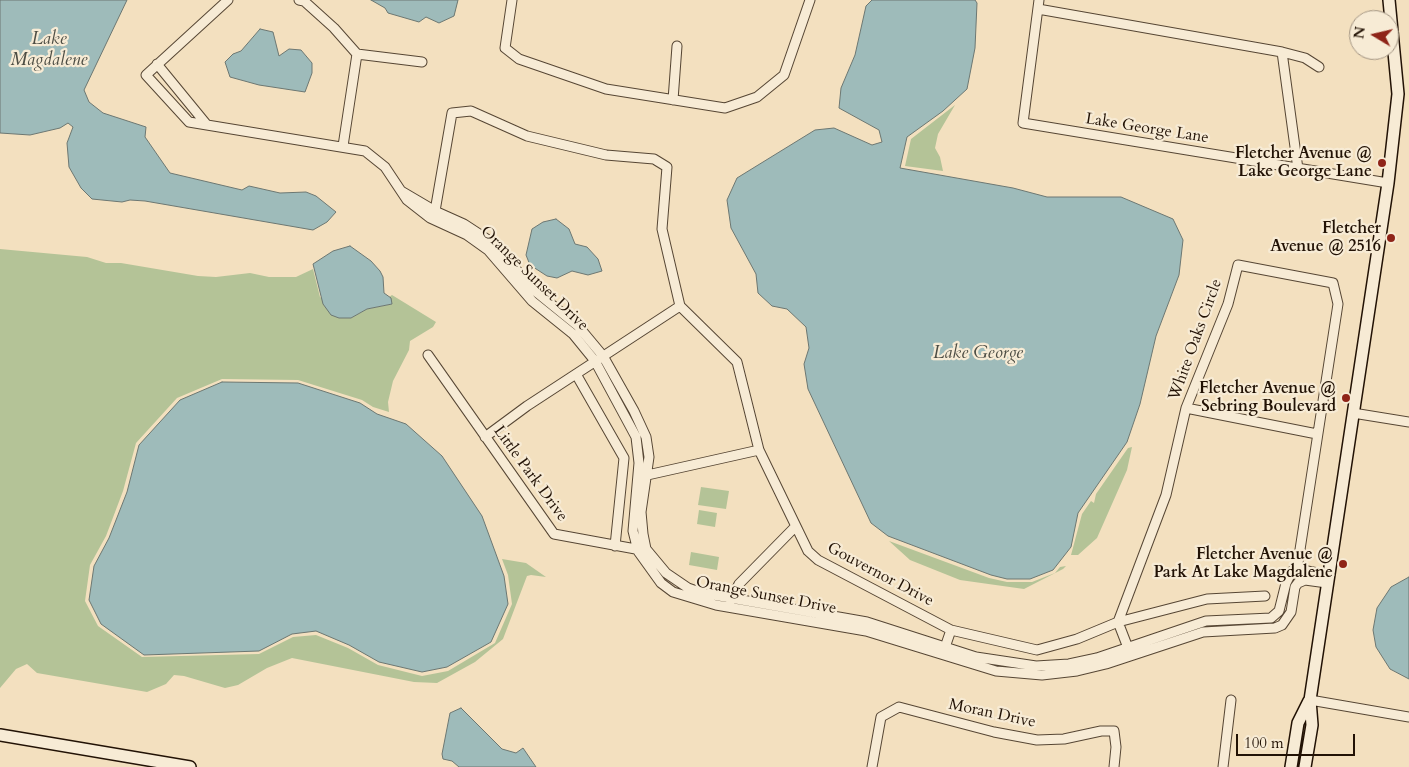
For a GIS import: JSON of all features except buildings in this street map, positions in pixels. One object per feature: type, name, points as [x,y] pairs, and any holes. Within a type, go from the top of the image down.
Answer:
[{"type":"main road","points":[[1305,767],[1312,725],[1310,700],[1388,183],[1398,94],[1389,0]]},
{"type":"main road","points":[[1291,767],[1298,724],[1310,700]]},
{"type":"main road","points":[[0,735],[148,764],[190,767]]},
{"type":"street","points":[[208,125],[157,64],[228,0]]},
{"type":"street","points":[[302,0],[334,28],[357,54],[422,62]]},
{"type":"street","points":[[512,0],[505,48],[519,59],[606,89],[725,108],[757,96],[784,75],[810,0]]},
{"type":"street","points":[[1038,4],[1282,52],[1305,58],[1319,67]]},
{"type":"street","name":"Lake George Lane","points":[[1038,4],[1023,123],[1388,183]]},
{"type":"street","points":[[673,100],[677,46]]},
{"type":"street","points":[[1282,52],[1298,169]]},
{"type":"street","points":[[343,146],[357,54]]},
{"type":"street","name":"Orange Sunset Drive","points":[[157,64],[146,75],[189,122],[364,151],[385,167],[407,200],[432,214],[464,224],[493,243],[535,290],[578,326],[634,411],[646,437],[649,457],[642,476],[642,550],[660,583],[673,592],[696,600],[730,603],[866,631],[944,651],[996,671],[1042,675],[1077,671],[1206,622],[1271,618],[1279,611],[1286,583],[1292,570],[1297,569]]},
{"type":"street","points":[[432,214],[452,113],[471,111],[527,136],[606,155],[654,159],[667,167],[662,229],[680,306],[576,374],[485,437]]},
{"type":"street","name":"White Oaks Circle","points":[[1118,622],[1166,495],[1186,408],[1228,304],[1238,265],[1333,284],[1338,304],[1297,569]]},
{"type":"street","name":"Gouvernor Drive","points":[[680,306],[737,362],[759,450],[808,551],[818,560],[951,630],[1037,650],[1077,639],[1118,622],[1207,600],[1265,596]]},
{"type":"street","name":"Little Park Drive","points":[[428,355],[554,534],[642,550]]},
{"type":"street","points":[[576,374],[624,458],[615,546]]},
{"type":"street","points":[[1186,408],[1317,434]]},
{"type":"street","points":[[1353,413],[1409,422]]},
{"type":"street","points":[[642,476],[759,450]]},
{"type":"street","points":[[730,603],[739,584],[795,527]]},
{"type":"street","points":[[1297,569],[1327,579]]},
{"type":"street","name":"Orange Sunset Drive","points":[[1129,652],[1203,632],[1275,628],[1282,625],[1291,612],[1295,587],[1298,582],[1327,579]]},
{"type":"street","points":[[1118,622],[1129,652]]},
{"type":"street","points":[[944,651],[951,630]]},
{"type":"street","points":[[1223,767],[1231,700]]},
{"type":"street","points":[[1310,700],[1409,717]]},
{"type":"street","name":"Moran Drive","points":[[872,767],[881,717],[899,707],[994,732],[1037,740],[1114,731],[1116,747],[1114,767]]},
{"type":"green space","points":[[955,105],[938,134],[935,148],[940,157],[943,171],[905,166],[911,139]]},
{"type":"green space","points":[[0,249],[87,257],[106,263],[121,263],[198,276],[216,277],[250,273],[269,277],[296,277],[313,269],[320,297],[351,318],[367,309],[392,304],[389,297],[392,295],[436,322],[433,327],[410,341],[409,350],[393,381],[388,402],[389,412],[373,407],[362,400],[298,380],[222,379],[177,398],[136,443],[123,491],[106,536],[90,565],[85,601],[98,626],[142,657],[259,654],[293,637],[316,635],[348,648],[378,665],[422,676],[448,671],[495,643],[512,604],[508,575],[502,559],[526,563],[546,577],[527,576],[503,639],[475,662],[437,683],[414,682],[292,658],[267,668],[238,685],[225,688],[184,676],[174,675],[166,684],[147,692],[37,673],[27,664],[16,669],[0,688]]},
{"type":"green space","points":[[1132,447],[1127,470],[1097,538],[1078,555],[1071,555],[1082,514],[1091,501],[1094,503],[1096,494],[1128,448]]},
{"type":"green space","points":[[701,487],[729,491],[726,509],[698,505]]},
{"type":"green space","points":[[699,510],[717,513],[715,527],[697,524]]},
{"type":"green space","points":[[889,541],[989,578],[1007,582],[1032,582],[1055,573],[1060,567],[1066,566],[1063,569],[1024,589],[960,580],[910,560]]},
{"type":"green space","points":[[691,552],[719,557],[717,570],[689,565]]},
{"type":"water","name":"Lake Magdalene","points":[[0,0],[127,0],[84,90],[89,102],[103,113],[146,127],[145,137],[170,173],[242,190],[249,186],[280,193],[306,192],[316,196],[336,212],[327,222],[313,230],[145,201],[130,200],[122,202],[92,199],[81,188],[69,167],[67,143],[73,127],[68,123],[60,128],[30,135],[0,133]]},
{"type":"water","points":[[371,0],[458,0],[454,16],[439,23],[426,17],[419,22],[388,13],[385,8]]},
{"type":"water","name":"Lake George","points":[[872,0],[975,0],[977,3],[975,48],[967,89],[943,111],[907,137],[900,168],[1013,188],[1047,197],[1121,197],[1173,219],[1183,240],[1179,275],[1156,336],[1140,404],[1127,442],[1078,513],[1071,547],[1053,570],[1030,579],[1007,579],[991,575],[888,536],[871,523],[808,389],[804,364],[809,348],[806,327],[787,309],[772,306],[758,293],[756,274],[731,228],[727,200],[737,178],[815,130],[834,128],[872,145],[882,142],[879,130],[839,108],[841,88],[855,55],[866,6]]},
{"type":"water","points":[[260,29],[273,32],[279,56],[289,49],[301,50],[312,63],[312,73],[305,92],[259,85],[230,77],[225,62],[233,54],[241,51]]},
{"type":"water","points":[[556,219],[569,229],[575,244],[587,247],[598,259],[602,271],[588,275],[572,271],[557,278],[547,276],[530,265],[526,255],[532,229],[543,222]]},
{"type":"water","points":[[350,246],[371,261],[380,271],[383,277],[384,293],[391,298],[392,304],[367,309],[351,318],[339,318],[331,315],[323,304],[313,264],[333,251]]},
{"type":"water","points":[[222,382],[298,383],[360,403],[377,414],[406,424],[442,456],[482,516],[504,576],[508,604],[491,642],[447,667],[422,672],[379,662],[349,645],[316,631],[292,634],[259,651],[144,655],[101,624],[89,600],[94,566],[109,538],[127,492],[139,445],[180,400]]},
{"type":"water","points":[[1409,577],[1409,679],[1390,669],[1376,647],[1373,630],[1377,608],[1391,587]]},
{"type":"water","points":[[461,708],[502,749],[516,753],[523,748],[536,767],[459,767],[452,761],[443,759],[442,754],[450,713]]},
{"type":"place","name":"Fletcher Avenue @ Lake George Lane","points":[[1382,163]]},
{"type":"place","name":"Fletcher Avenue @ 2516","points":[[1391,238]]},
{"type":"place","name":"Fletcher Avenue @ Sebring Boulevard","points":[[1346,398]]},
{"type":"place","name":"Fletcher Avenue @ Park At Lake Magdalene","points":[[1343,564]]}]
